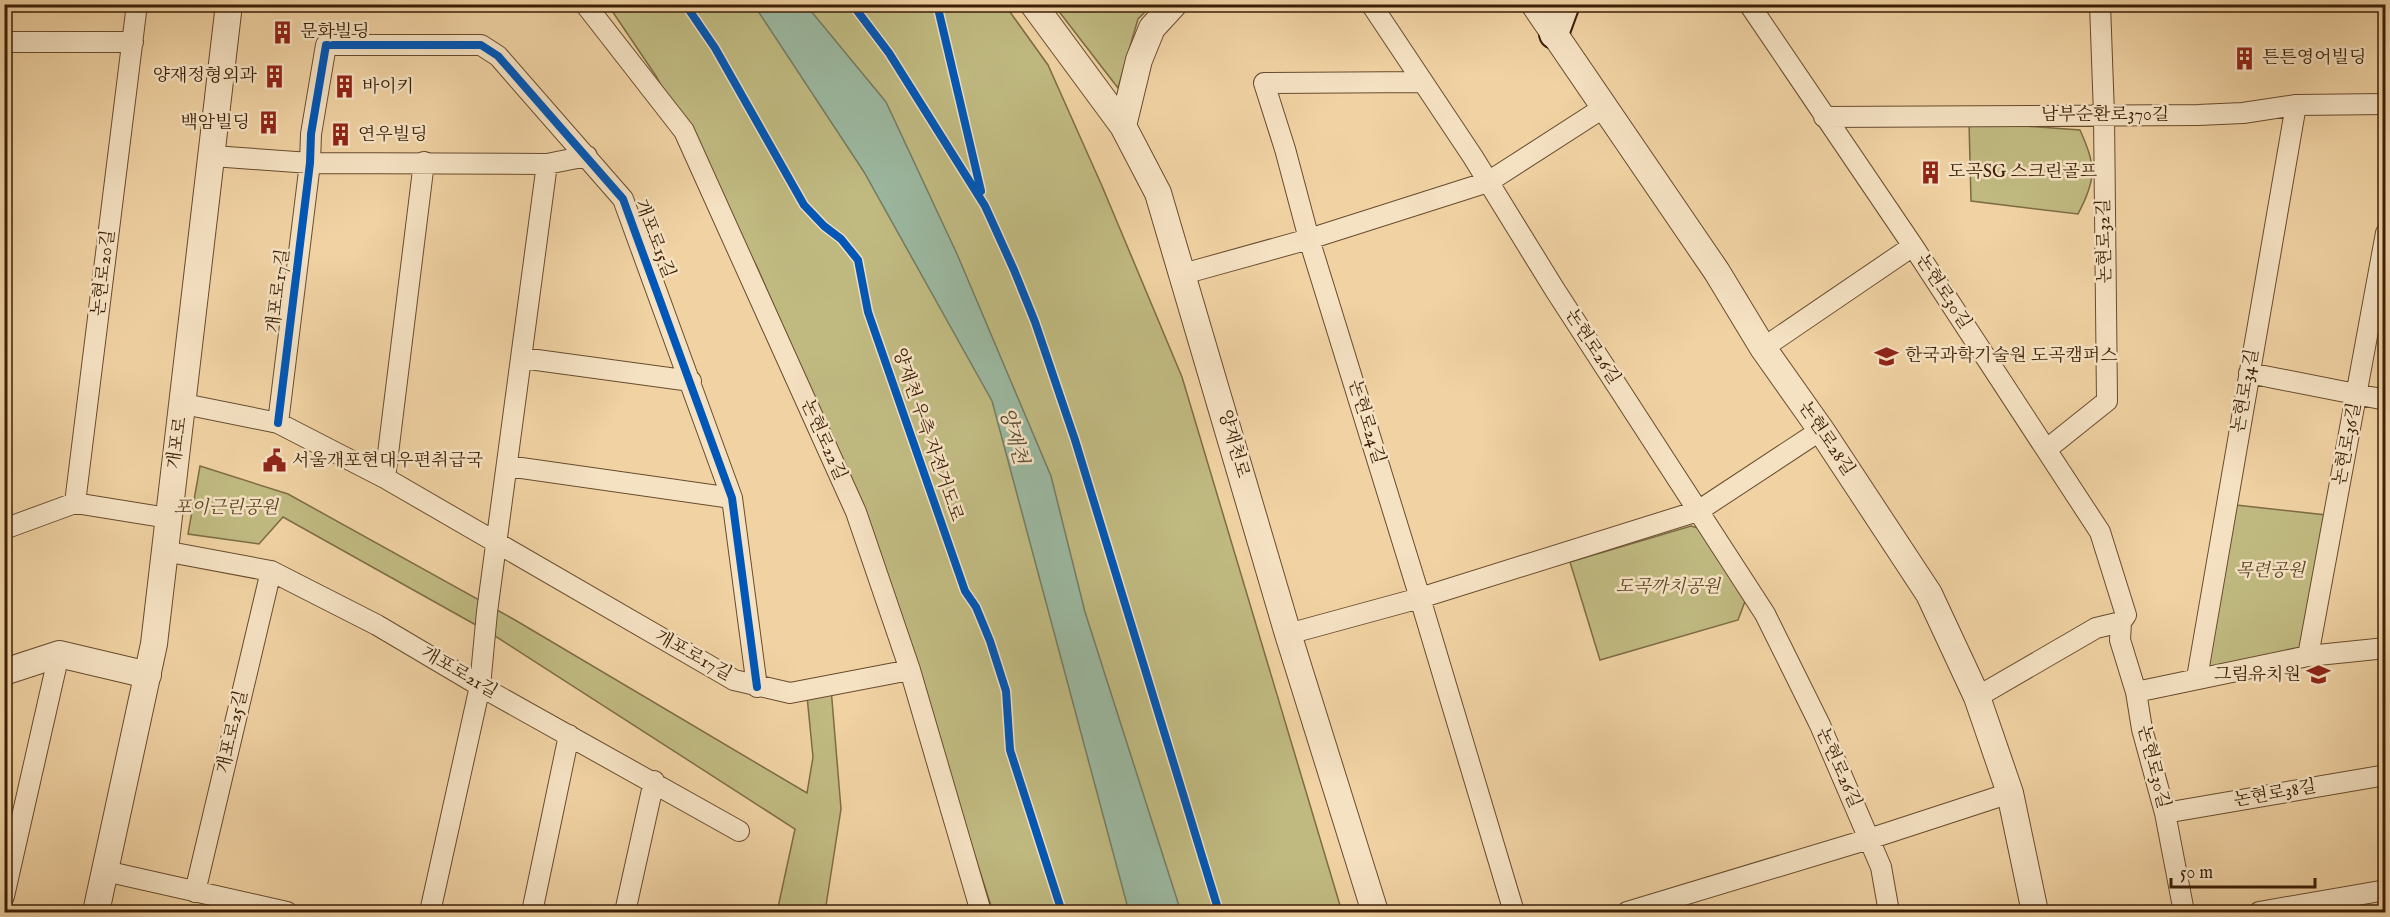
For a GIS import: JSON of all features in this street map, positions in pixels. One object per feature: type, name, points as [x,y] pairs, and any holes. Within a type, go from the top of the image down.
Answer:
[{"type":"main road","points":[[1554,34],[1565,4]]},
{"type":"street","name":"논현로20길","points":[[75,503],[137,4]]},
{"type":"street","name":"개포로","points":[[96,912],[154,644],[213,156],[229,4]]},
{"type":"street","name":"논현로22길","points":[[585,4],[684,131],[856,512],[910,670],[981,912]]},
{"type":"street","name":"양재천로","points":[[1033,4],[1123,126],[1158,193],[1288,634],[1375,912]]},
{"type":"street","points":[[1123,126],[1139,60],[1152,28],[1174,4]]},
{"type":"street","name":"논현로26길","points":[[1371,4],[1765,614],[1820,725],[1881,867],[1888,912]]},
{"type":"street","name":"논현로28길","points":[[1534,4],[1717,272],[1763,348],[1821,430],[1929,594],[1977,697],[2010,793],[2035,912]]},
{"type":"street","name":"논현로30길","points":[[1749,4],[1913,246],[2100,532],[2126,615],[2121,622],[2120,640],[2136,692],[2142,729],[2165,813],[2184,912]]},
{"type":"street","name":"논현로32길","points":[[2047,449],[2107,401],[2104,115],[2100,4]]},
{"type":"street","points":[[5,43],[133,42]]},
{"type":"street","name":"개포로15길","points":[[310,163],[311,134],[326,45],[481,45],[498,56],[587,156],[623,199],[732,498],[757,687]]},
{"type":"street","name":"논현로24길","points":[[1423,82],[1264,83],[1285,149],[1309,239],[1514,912]]},
{"type":"street","name":"남부순환로370길","points":[[1824,117],[2243,113],[2296,105],[2385,104]]},
{"type":"street","name":"논현로34길","points":[[2197,678],[2296,105]]},
{"type":"street","points":[[1183,274],[1309,239],[1488,182],[1603,108]]},
{"type":"street","points":[[213,156],[310,163],[547,164],[587,156]]},
{"type":"street","points":[[384,478],[424,162]]},
{"type":"street","name":"개포로17길","points":[[278,423],[310,163]]},
{"type":"street","points":[[430,912],[480,686],[547,164]]},
{"type":"street","name":"논현로36길","points":[[2308,656],[2385,233]]},
{"type":"street","points":[[1763,348],[1913,246]]},
{"type":"street","points":[[522,358],[691,381]]},
{"type":"street","points":[[2249,373],[2385,400]]},
{"type":"street","name":"개포로17길","points":[[183,404],[278,423],[384,478],[734,680],[790,693],[910,670]]},
{"type":"street","points":[[1288,634],[1420,598],[1698,511],[1821,430]]},
{"type":"street","points":[[507,466],[732,498]]},
{"type":"street","points":[[4,529],[75,503],[168,518]]},
{"type":"street","name":"개포로21길","points":[[164,551],[271,571],[377,625],[480,686],[739,831]]},
{"type":"street","name":"개포로25길","points":[[195,892],[271,571]]},
{"type":"street","points":[[1977,697],[2096,628],[2121,622]]},
{"type":"street","points":[[2136,692],[2308,656],[2385,648]]},
{"type":"street","points":[[4,896],[58,654]]},
{"type":"street","points":[[4,672],[58,654],[148,675]]},
{"type":"street","points":[[532,912],[569,735]]},
{"type":"street","name":"논현로38길","points":[[2165,813],[2385,775]]},
{"type":"street","points":[[625,912],[654,782]]},
{"type":"street","points":[[1627,912],[1869,839],[2010,793]]},
{"type":"street","points":[[4,809],[25,802]]},
{"type":"street","points":[[105,871],[287,912]]},
{"type":"street","points":[[2259,912],[2385,890]]},
{"type":"green space","points":[[608,5],[1005,5],[1048,65],[1102,186],[1182,377],[1342,912],[993,912],[872,537],[757,267],[656,76]]},
{"type":"green space","points":[[1054,5],[1152,5],[1138,19],[1118,88]]},
{"type":"green space","points":[[1969,122],[2080,130],[2089,153],[2092,172],[2089,191],[2078,214],[1971,201]]},
{"type":"green space","name":"포이근린공원","points":[[200,466],[288,494],[515,620],[807,793],[813,757],[807,696],[831,688],[841,809],[825,912],[777,912],[795,829],[492,634],[283,517],[259,544],[188,534]]},
{"type":"green space","name":"목련공원","points":[[2227,504],[2335,516],[2308,656],[2197,678]]},
{"type":"green space","name":"도곡까치공원","points":[[1691,526],[1698,528],[1747,596],[1738,620],[1600,660],[1570,562]]},
{"type":"water","name":"양재천","points":[[754,5],[806,5],[886,102],[957,254],[1051,476],[1085,612],[1181,912],[1129,912],[992,401],[864,172]]},
{"type":"cycle path","name":"양재천 우측 자전거도로","points":[[685,4],[715,48],[804,205],[824,226],[841,239],[858,260],[868,312],[965,591],[976,607],[990,641],[1006,691],[1010,750],[1062,912]]},
{"type":"cycle path","points":[[852,4],[889,53],[985,206],[1014,270],[1035,322],[1075,440],[1219,912]]},
{"type":"cycle path","points":[[937,4],[981,191]]},
{"type":"cycle path","points":[[278,423],[310,163],[311,134],[326,45],[481,45],[498,56],[623,199],[732,498],[757,687]]},
{"type":"place","name":"문화빌딩","points":[[282,32]]},
{"type":"place","name":"튼튼영어빌딩","points":[[2244,58]]},
{"type":"place","name":"양재정형외과","points":[[275,76]]},
{"type":"place","name":"바이키","points":[[344,87]]},
{"type":"place","name":"백암빌딩","points":[[268,123]]},
{"type":"place","name":"연우빌딩","points":[[340,135]]},
{"type":"place","name":"도곡SG 스크린골프","points":[[1930,172]]},
{"type":"place","name":"한국과학기술원 도곡캠퍼스","points":[[1887,356]]},
{"type":"place","name":"서울개포현대우편취급국","points":[[274,461]]},
{"type":"place","name":"그림유치원","points":[[2319,675]]}]
